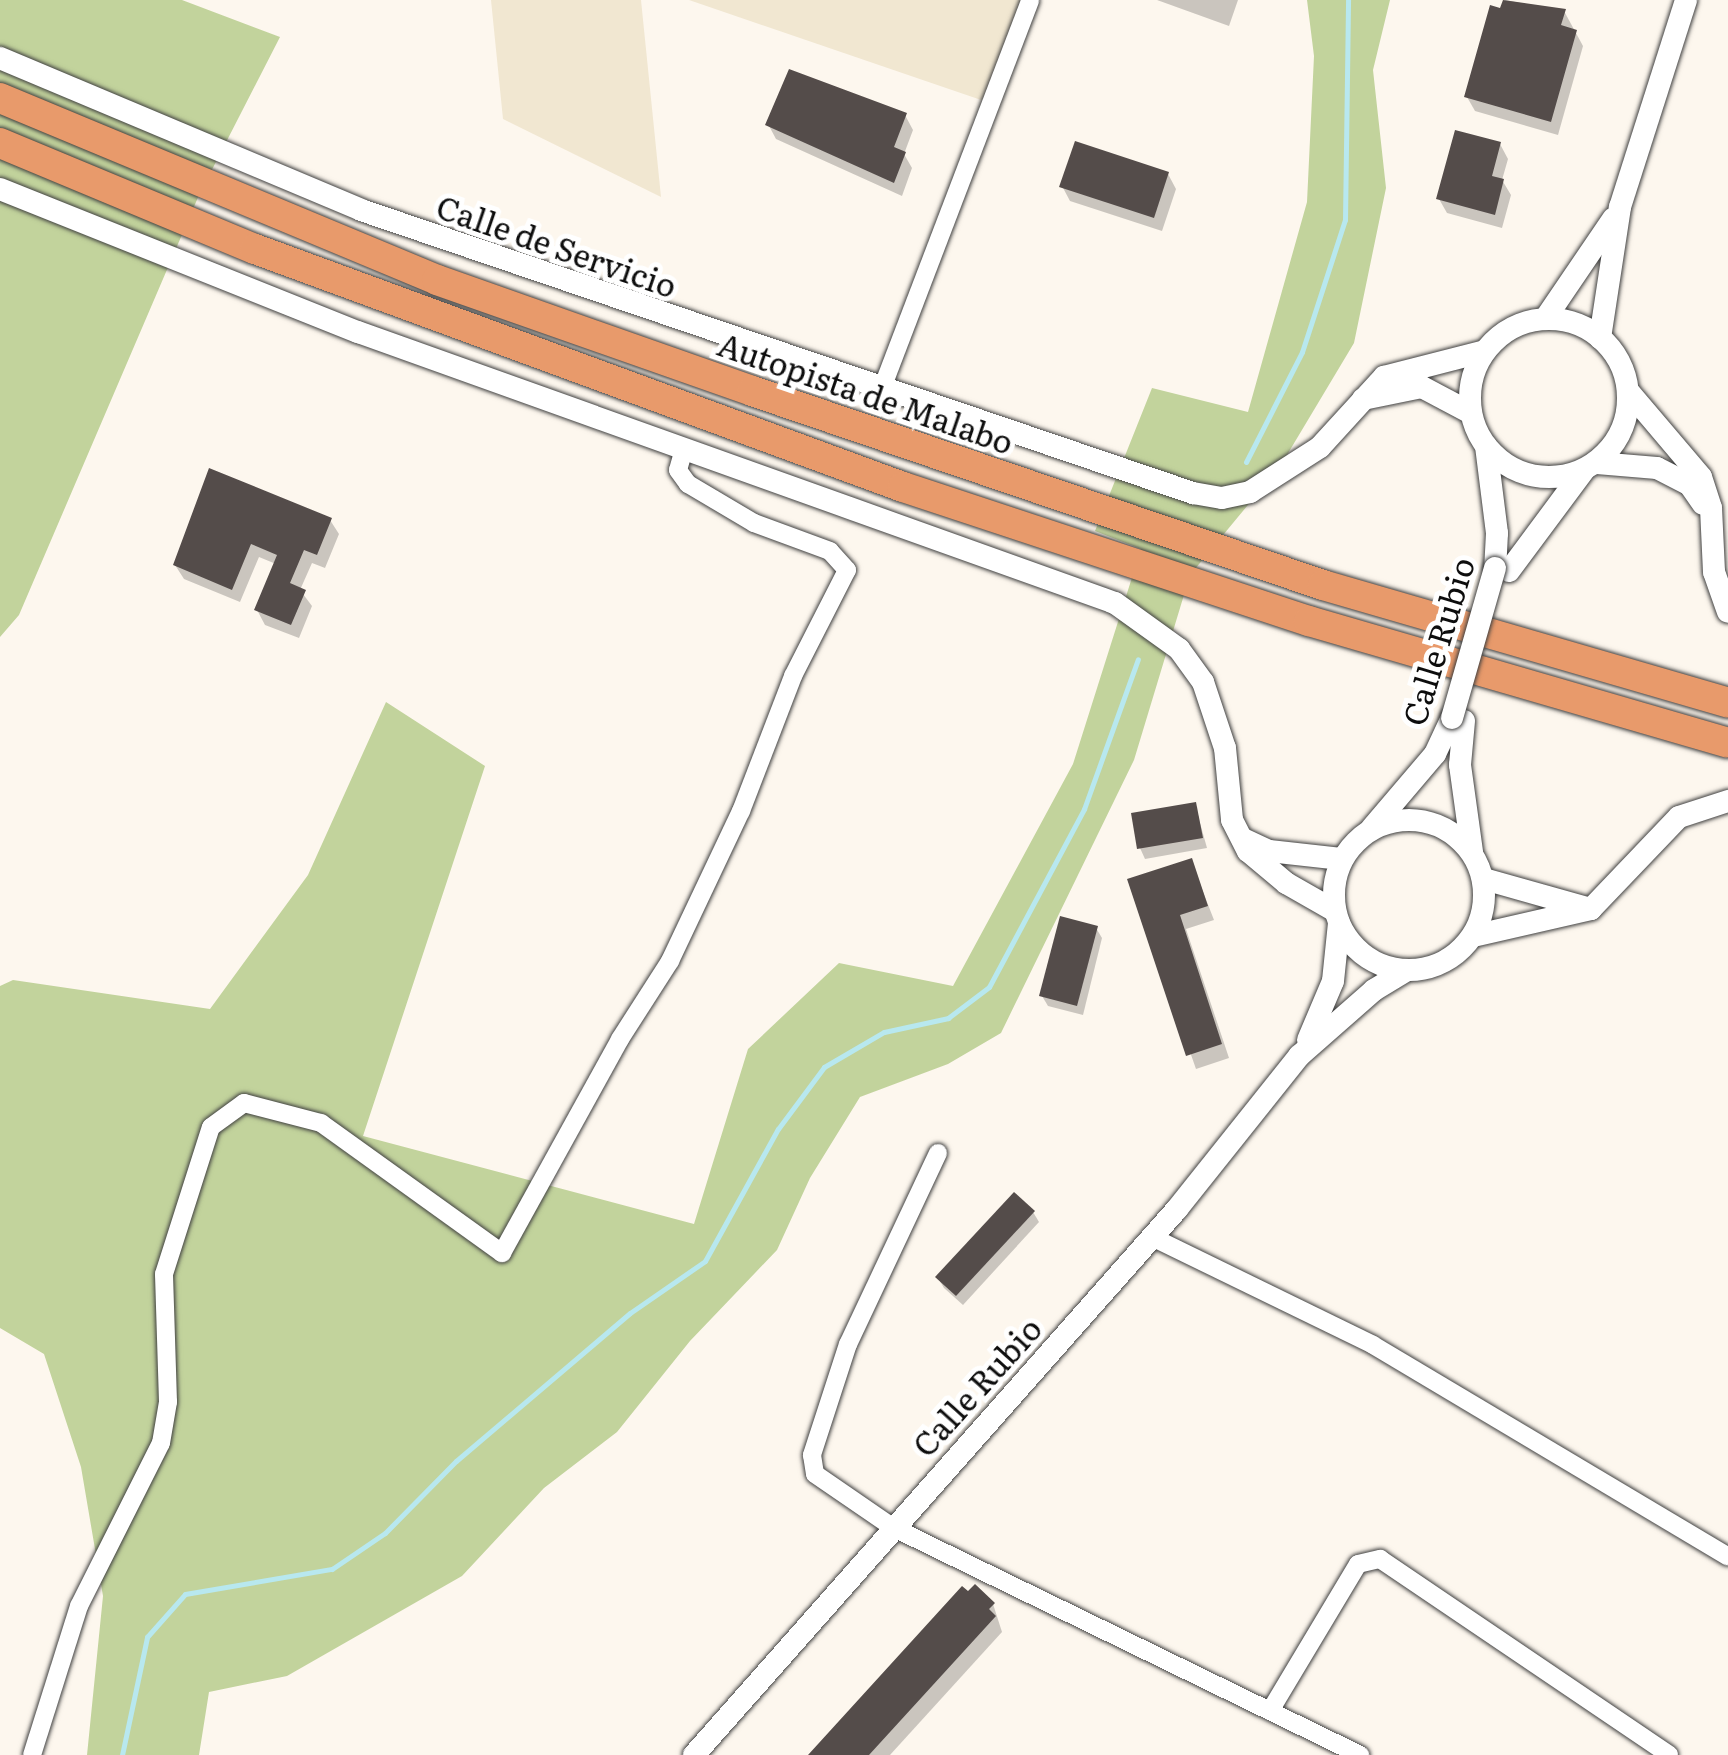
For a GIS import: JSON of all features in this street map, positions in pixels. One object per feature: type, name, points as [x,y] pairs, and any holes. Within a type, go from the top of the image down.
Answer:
[{"type":"highway","name":"Autopista de Malabo","points":[[0,98],[437,280],[752,391],[1322,585],[1728,703]]},
{"type":"highway","points":[[0,143],[310,270],[903,488],[1309,621],[1728,743]]},
{"type":"street","points":[[881,391],[1030,0]]},
{"type":"street","points":[[1600,338],[1620,207],[1686,0]]},
{"type":"street","name":"Calle de Servicio","points":[[0,58],[361,210],[1155,484],[1222,498],[1281,475],[1320,447],[1363,399],[1394,372],[1486,351]]},
{"type":"street","points":[[0,189],[358,332],[1114,604],[1150,624],[1203,682],[1224,748],[1228,798],[1240,838],[1262,867],[1337,917],[1366,957],[1407,970],[1456,955],[1473,936],[1486,899],[1484,879],[1472,852],[1456,835],[1425,822],[1391,822],[1369,831],[1342,860],[1337,917]]},
{"type":"street","points":[[1545,319],[1620,207]]},
{"type":"street","points":[[1711,523],[1702,501],[1676,476],[1629,463],[1531,476],[1486,446],[1471,413],[1470,391],[1486,351],[1522,324],[1545,319],[1600,338],[1624,372],[1629,392],[1700,478],[1711,523],[1714,572],[1728,612]]},
{"type":"street","points":[[1363,399],[1422,388],[1471,413]]},
{"type":"street","points":[[1590,466],[1621,431],[1629,392]]},
{"type":"street","name":"Calle Rubio","points":[[1369,831],[1435,754],[1458,720],[1502,570],[1486,446]]},
{"type":"street","points":[[32,1755],[79,1606],[161,1443],[168,1402],[164,1274],[212,1127],[244,1104],[321,1123],[502,1253],[689,923],[792,676],[847,570],[830,552],[754,523],[688,484],[678,470],[684,449]]},
{"type":"street","name":"Calle Rubio","points":[[1502,570],[1590,466]]},
{"type":"street","name":"Calle Rubio","points":[[1458,720],[1472,852]]},
{"type":"street","points":[[1473,936],[1591,909],[1679,818],[1728,801]]},
{"type":"street","points":[[1240,838],[1269,851],[1342,860]]},
{"type":"street","points":[[1484,879],[1591,909]]},
{"type":"street","name":"Calle Rubio","points":[[1299,1056],[1328,998],[1337,917]]},
{"type":"street","name":"Calle Rubio","points":[[694,1755],[1152,1237],[1299,1056],[1364,998],[1407,970]]},
{"type":"street","points":[[938,1152],[848,1344],[812,1456],[827,1488],[892,1527],[1360,1755]]},
{"type":"street","points":[[1152,1237],[1373,1346],[1728,1557]]},
{"type":"street","points":[[1270,1711],[1358,1564],[1380,1559],[1669,1755]]},
{"type":"shaded area","points":[[491,0],[641,0],[661,197],[503,119]]},
{"type":"shaded area","points":[[689,0],[1021,0],[987,102]]},
{"type":"green space","points":[[0,0],[182,0],[280,37],[199,195],[19,615],[0,637]]},
{"type":"green space","points":[[1307,0],[1390,0],[1373,70],[1386,188],[1354,343],[1281,465],[1190,575],[1134,760],[1001,1033],[948,1064],[860,1097],[810,1178],[777,1250],[690,1341],[617,1432],[544,1488],[462,1576],[287,1676],[209,1692],[199,1755],[87,1755],[103,1596],[81,1467],[44,1354],[0,1328],[0,986],[13,980],[210,1009],[308,875],[386,702],[485,766],[363,1136],[694,1224],[748,1049],[839,963],[953,986],[1073,764],[1141,549],[1095,531],[1152,388],[1248,412],[1307,202],[1314,56]]},
{"type":"building","points":[[1503,0],[1566,9],[1561,25],[1577,30],[1551,122],[1464,97],[1490,5],[1500,8]]},
{"type":"building","points":[[789,69],[907,113],[894,147],[906,152],[894,183],[765,125]]},
{"type":"building","points":[[1455,130],[1501,142],[1492,176],[1504,179],[1495,215],[1436,199]]},
{"type":"building","points":[[1075,141],[1169,172],[1154,218],[1059,187]]},
{"type":"building","points":[[209,468],[332,518],[317,555],[304,550],[290,583],[306,590],[291,625],[254,610],[277,555],[251,544],[232,590],[173,565]]},
{"type":"building","points":[[1196,802],[1203,838],[1137,849],[1131,813]]},
{"type":"building","points":[[1192,858],[1208,906],[1180,915],[1222,1044],[1186,1056],[1127,879]]},
{"type":"building","points":[[1060,916],[1098,926],[1077,1006],[1039,996]]},
{"type":"building","points":[[1014,1192],[1035,1211],[956,1296],[935,1277]]},
{"type":"building","points":[[975,1584],[995,1603],[989,1609],[996,1616],[869,1755],[808,1755],[962,1586],[968,1591]]},
{"type":"waterway","points":[[1246,462],[1302,352],[1345,220],[1348,0]]},
{"type":"waterway","points":[[122,1755],[147,1637],[185,1594],[332,1569],[385,1533],[456,1461],[630,1313],[705,1261],[778,1129],[824,1067],[884,1032],[948,1018],[989,987],[1084,809],[1138,659]]}]
